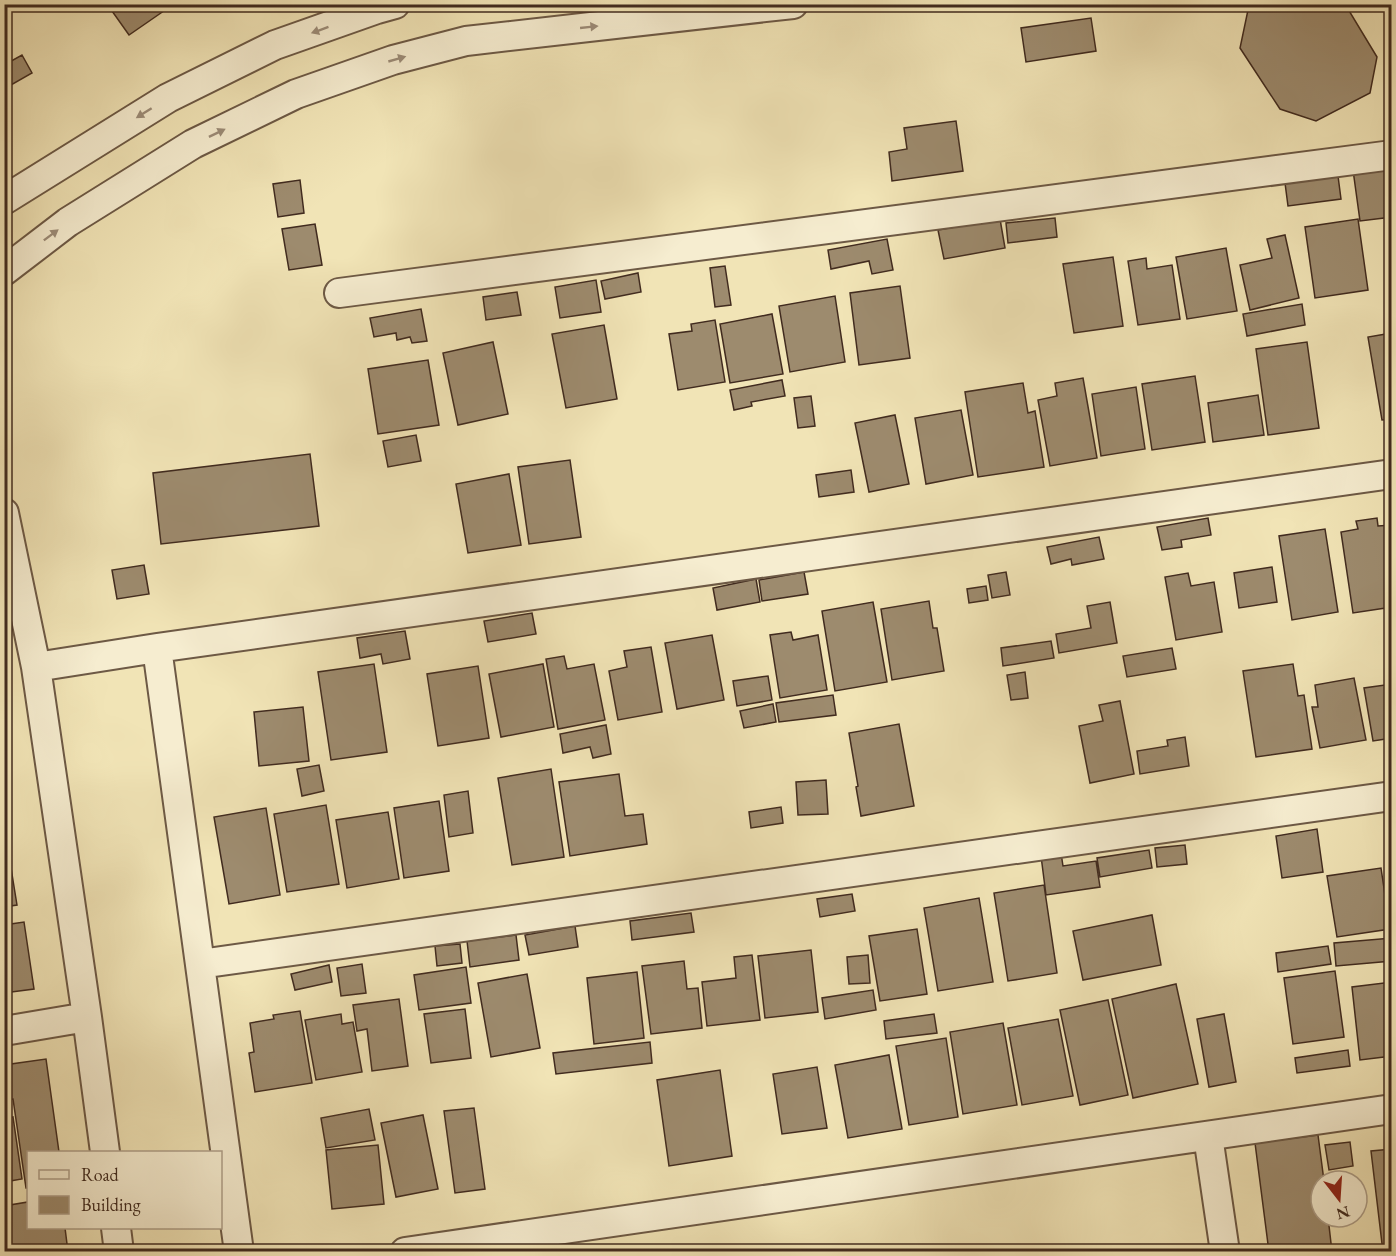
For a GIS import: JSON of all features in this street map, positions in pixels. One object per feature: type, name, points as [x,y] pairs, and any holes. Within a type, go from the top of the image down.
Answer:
[{"type":"street","points":[[4,200],[168,98],[276,45],[396,4]]},
{"type":"street","points":[[4,271],[68,222],[193,144],[296,94],[393,60],[466,41],[793,4]]},
{"type":"street","points":[[339,293],[1392,155]]},
{"type":"street","points":[[36,667],[1392,474]]},
{"type":"street","points":[[4,513],[36,667],[105,1151]]},
{"type":"street","points":[[157,648],[239,1251]]},
{"type":"street","points":[[200,964],[1392,796]]},
{"type":"street","points":[[4,1031],[87,1017]]},
{"type":"street","points":[[405,1251],[1392,1109]]},
{"type":"street","points":[[1208,1136],[1225,1251]]},
{"type":"street","points":[[116,1229],[119,1251]]},
{"type":"building","points":[[107,4],[169,4],[171,6],[129,35]]},
{"type":"building","points":[[1256,4],[1345,4],[1377,57],[1370,93],[1316,121],[1280,109],[1240,48],[1248,10]]},
{"type":"building","points":[[1091,18],[1096,51],[1026,62],[1021,28]]},
{"type":"building","points":[[22,55],[32,73],[4,89],[4,65]]},
{"type":"building","points":[[956,121],[963,171],[892,181],[889,152],[907,149],[904,128]]},
{"type":"building","points":[[1392,165],[1392,217],[1360,221],[1353,170]]},
{"type":"building","points":[[1338,176],[1341,199],[1288,206],[1285,183]]},
{"type":"building","points":[[300,180],[304,213],[278,217],[273,184]]},
{"type":"building","points":[[1055,218],[1057,237],[1008,243],[1006,223]]},
{"type":"building","points":[[1000,219],[1005,248],[944,259],[938,230]]},
{"type":"building","points":[[1358,219],[1368,290],[1315,298],[1305,227]]},
{"type":"building","points":[[315,224],[322,265],[289,270],[282,229]]},
{"type":"building","points":[[1285,235],[1299,298],[1250,310],[1240,265],[1272,258],[1267,239]]},
{"type":"building","points":[[887,239],[893,270],[872,274],[869,261],[831,269],[828,250]]},
{"type":"building","points":[[1226,248],[1237,311],[1187,319],[1176,257]]},
{"type":"building","points":[[1113,257],[1123,326],[1074,333],[1063,264]]},
{"type":"building","points":[[1146,258],[1147,269],[1172,265],[1180,319],[1138,325],[1128,261]]},
{"type":"building","points":[[725,266],[731,305],[715,307],[710,268]]},
{"type":"building","points":[[638,273],[641,292],[605,299],[601,281]]},
{"type":"building","points":[[596,280],[601,312],[560,318],[555,287]]},
{"type":"building","points":[[900,286],[910,358],[859,365],[850,293]]},
{"type":"building","points":[[517,292],[521,315],[486,320],[483,297]]},
{"type":"building","points":[[835,296],[845,362],[790,372],[779,306]]},
{"type":"building","points":[[1302,304],[1305,325],[1247,336],[1243,314]]},
{"type":"building","points":[[421,309],[427,341],[412,343],[410,337],[397,340],[396,333],[374,337],[370,318]]},
{"type":"building","points":[[772,314],[783,374],[730,383],[720,324]]},
{"type":"building","points":[[715,320],[725,382],[678,390],[669,334],[692,331],[691,324]]},
{"type":"building","points":[[604,325],[617,399],[566,408],[552,334]]},
{"type":"building","points":[[1392,333],[1392,419],[1382,420],[1368,337]]},
{"type":"building","points":[[493,342],[508,414],[458,425],[443,353]]},
{"type":"building","points":[[1307,342],[1319,428],[1268,435],[1256,349]]},
{"type":"building","points":[[428,360],[439,425],[378,434],[368,369]]},
{"type":"building","points":[[1195,376],[1205,442],[1152,450],[1142,384]]},
{"type":"building","points":[[1083,378],[1097,458],[1050,466],[1038,400],[1057,396],[1055,383]]},
{"type":"building","points":[[782,380],[785,396],[751,402],[752,406],[734,410],[730,390]]},
{"type":"building","points":[[1023,383],[1028,413],[1035,411],[1044,467],[978,477],[965,392]]},
{"type":"building","points":[[1136,387],[1145,449],[1101,456],[1092,394]]},
{"type":"building","points":[[1258,395],[1264,435],[1213,442],[1208,403]]},
{"type":"building","points":[[811,396],[815,426],[798,428],[794,398]]},
{"type":"building","points":[[961,410],[973,475],[926,484],[915,418]]},
{"type":"building","points":[[895,415],[909,484],[869,492],[855,423]]},
{"type":"building","points":[[416,435],[421,461],[388,467],[383,441]]},
{"type":"building","points":[[310,454],[319,526],[161,544],[153,473]]},
{"type":"building","points":[[570,460],[581,537],[529,544],[518,467]]},
{"type":"building","points":[[851,470],[854,492],[819,497],[816,475]]},
{"type":"building","points":[[509,474],[521,545],[468,553],[456,484]]},
{"type":"building","points":[[1208,518],[1211,535],[1181,540],[1182,547],[1162,550],[1157,527]]},
{"type":"building","points":[[1377,518],[1378,526],[1392,525],[1392,607],[1353,613],[1341,532],[1358,529],[1356,521]]},
{"type":"building","points":[[1325,529],[1338,612],[1292,620],[1279,536]]},
{"type":"building","points":[[1099,537],[1104,559],[1072,565],[1071,559],[1051,564],[1047,547]]},
{"type":"building","points":[[144,565],[149,594],[117,599],[112,570]]},
{"type":"building","points":[[1272,567],[1277,602],[1239,608],[1234,573]]},
{"type":"building","points":[[804,572],[808,594],[762,601],[759,580]]},
{"type":"building","points":[[1006,572],[1010,595],[992,598],[988,575]]},
{"type":"building","points":[[1188,573],[1191,586],[1214,582],[1222,632],[1176,640],[1165,577]]},
{"type":"building","points":[[756,579],[760,602],[717,610],[713,588]]},
{"type":"building","points":[[986,586],[988,600],[969,603],[967,589]]},
{"type":"building","points":[[929,601],[933,628],[937,628],[944,671],[892,680],[881,609]]},
{"type":"building","points":[[873,602],[887,682],[835,691],[822,611]]},
{"type":"building","points":[[1110,602],[1117,643],[1059,653],[1056,634],[1091,628],[1087,606]]},
{"type":"building","points":[[532,613],[536,634],[488,642],[484,621]]},
{"type":"building","points":[[405,631],[410,659],[383,664],[381,654],[360,658],[357,638]]},
{"type":"building","points":[[791,632],[793,640],[818,635],[827,690],[780,698],[770,635]]},
{"type":"building","points":[[712,635],[724,700],[677,709],[665,643]]},
{"type":"building","points":[[1051,641],[1054,658],[1003,666],[1001,648]]},
{"type":"building","points":[[651,647],[662,712],[618,720],[609,671],[627,667],[624,651]]},
{"type":"building","points":[[1172,648],[1176,669],[1127,677],[1123,656]]},
{"type":"building","points":[[564,656],[567,669],[594,664],[605,720],[558,729],[546,659]]},
{"type":"building","points":[[374,664],[387,752],[331,760],[318,672]]},
{"type":"building","points":[[543,664],[554,727],[501,737],[489,674]]},
{"type":"building","points":[[1293,664],[1298,696],[1304,695],[1312,749],[1256,757],[1243,671]]},
{"type":"building","points":[[478,666],[489,738],[438,746],[427,674]]},
{"type":"building","points":[[1025,672],[1028,698],[1011,700],[1007,675]]},
{"type":"building","points":[[768,676],[772,700],[737,706],[733,681]]},
{"type":"building","points":[[1354,678],[1366,740],[1320,748],[1312,707],[1318,707],[1315,685]]},
{"type":"building","points":[[1392,684],[1392,738],[1373,741],[1364,688]]},
{"type":"building","points":[[833,695],[836,715],[779,722],[776,703]]},
{"type":"building","points":[[1120,701],[1134,774],[1090,783],[1079,726],[1103,721],[1099,705]]},
{"type":"building","points":[[773,704],[776,722],[744,728],[740,711]]},
{"type":"building","points":[[303,707],[309,761],[259,766],[254,712]]},
{"type":"building","points":[[899,724],[914,806],[861,816],[849,733]]},
{"type":"building","points":[[606,725],[611,754],[593,758],[590,747],[563,753],[560,734]]},
{"type":"building","points":[[1185,737],[1189,766],[1140,774],[1137,751],[1168,746],[1167,740]]},
{"type":"building","points":[[319,765],[324,791],[302,796],[297,769]]},
{"type":"building","points":[[551,769],[564,857],[512,865],[498,778]]},
{"type":"building","points":[[619,774],[625,816],[643,814],[647,844],[570,856],[559,782]]},
{"type":"building","points":[[826,780],[828,814],[798,815],[796,782]]},
{"type":"building","points":[[468,791],[473,833],[449,837],[444,795]]},
{"type":"building","points":[[439,801],[449,871],[404,878],[394,808]]},
{"type":"building","points":[[326,805],[339,884],[287,892],[274,814]]},
{"type":"building","points":[[781,807],[783,823],[751,828],[749,812]]},
{"type":"building","points":[[266,808],[280,895],[229,904],[214,817]]},
{"type":"building","points":[[388,812],[399,879],[347,888],[336,820]]},
{"type":"building","points":[[1317,829],[1323,872],[1282,878],[1276,836]]},
{"type":"building","points":[[1185,845],[1187,864],[1157,867],[1155,848]]},
{"type":"building","points":[[1149,850],[1152,868],[1100,877],[1097,858]]},
{"type":"building","points":[[1061,853],[1063,866],[1096,861],[1100,887],[1046,895],[1041,856]]},
{"type":"building","points":[[11,868],[17,905],[4,907],[4,869]]},
{"type":"building","points":[[1381,868],[1390,929],[1337,937],[1327,876]]},
{"type":"building","points":[[1044,885],[1057,973],[1008,981],[994,893]]},
{"type":"building","points":[[852,894],[855,911],[820,917],[817,899]]},
{"type":"building","points":[[979,898],[993,982],[938,991],[924,908]]},
{"type":"building","points":[[691,913],[694,932],[632,940],[630,921]]},
{"type":"building","points":[[1152,915],[1161,965],[1083,980],[1073,931]]},
{"type":"building","points":[[24,922],[34,989],[4,993],[4,925]]},
{"type":"building","points":[[575,926],[578,947],[529,955],[525,935]]},
{"type":"building","points":[[917,929],[927,994],[880,1001],[869,936]]},
{"type":"building","points":[[516,935],[519,960],[470,967],[467,941]]},
{"type":"building","points":[[1392,938],[1392,961],[1336,966],[1334,943]]},
{"type":"building","points":[[460,944],[462,963],[437,966],[435,946]]},
{"type":"building","points":[[1328,946],[1331,964],[1278,972],[1276,953]]},
{"type":"building","points":[[811,950],[818,1012],[765,1018],[758,956]]},
{"type":"building","points":[[752,955],[760,1020],[707,1026],[702,982],[736,978],[734,957]]},
{"type":"building","points":[[868,955],[870,983],[849,984],[847,957]]},
{"type":"building","points":[[684,961],[687,989],[698,988],[702,1028],[651,1034],[642,966]]},
{"type":"building","points":[[362,964],[366,993],[341,996],[337,968]]},
{"type":"building","points":[[329,965],[332,982],[295,990],[291,974]]},
{"type":"building","points":[[466,967],[471,1003],[419,1010],[414,975]]},
{"type":"building","points":[[1335,971],[1344,1037],[1293,1044],[1284,978]]},
{"type":"building","points":[[637,972],[644,1038],[594,1044],[587,978]]},
{"type":"building","points":[[527,974],[540,1048],[491,1057],[478,983]]},
{"type":"building","points":[[1392,982],[1392,1056],[1360,1060],[1352,987]]},
{"type":"building","points":[[1176,984],[1198,1084],[1133,1098],[1112,999]]},
{"type":"building","points":[[873,990],[876,1010],[825,1019],[822,998]]},
{"type":"building","points":[[399,999],[408,1066],[372,1071],[367,1029],[357,1031],[353,1005]]},
{"type":"building","points":[[1108,1000],[1128,1095],[1080,1105],[1060,1010]]},
{"type":"building","points":[[465,1009],[471,1058],[431,1063],[424,1014]]},
{"type":"building","points":[[300,1011],[312,1083],[255,1092],[249,1053],[254,1052],[250,1023],[274,1019],[273,1015]]},
{"type":"building","points":[[341,1014],[342,1024],[353,1022],[362,1072],[316,1080],[305,1020]]},
{"type":"building","points":[[934,1014],[937,1033],[886,1039],[884,1021]]},
{"type":"building","points":[[1224,1014],[1236,1082],[1209,1087],[1197,1019]]},
{"type":"building","points":[[1058,1019],[1073,1096],[1022,1105],[1008,1028]]},
{"type":"building","points":[[1003,1023],[1017,1105],[963,1114],[950,1032]]},
{"type":"building","points":[[946,1038],[958,1117],[909,1125],[896,1046]]},
{"type":"building","points":[[650,1042],[652,1063],[556,1074],[553,1053]]},
{"type":"building","points":[[1348,1050],[1350,1066],[1297,1073],[1295,1058]]},
{"type":"building","points":[[889,1055],[902,1129],[848,1138],[835,1065]]},
{"type":"building","points":[[46,1059],[59,1151],[27,1151],[27,1188],[13,1099],[4,1100],[4,1065]]},
{"type":"building","points":[[817,1067],[827,1128],[782,1134],[773,1074]]},
{"type":"building","points":[[720,1070],[732,1156],[669,1166],[657,1080]]},
{"type":"building","points":[[474,1108],[485,1189],[455,1193],[444,1111]]},
{"type":"building","points":[[369,1109],[375,1140],[326,1148],[321,1118]]},
{"type":"building","points":[[423,1115],[438,1189],[396,1197],[381,1123]]},
{"type":"building","points":[[13,1117],[22,1179],[4,1182],[4,1119]]},
{"type":"building","points":[[1318,1135],[1322,1169],[1309,1169],[1309,1229],[1329,1229],[1332,1252],[1269,1252],[1255,1143]]},
{"type":"building","points":[[1350,1142],[1353,1166],[1329,1169],[1325,1145]]},
{"type":"building","points":[[378,1145],[384,1204],[332,1209],[326,1150]]},
{"type":"building","points":[[1392,1149],[1392,1252],[1383,1252],[1371,1151]]},
{"type":"building","points":[[27,1202],[27,1229],[65,1229],[68,1252],[9,1252],[4,1206]]}]
